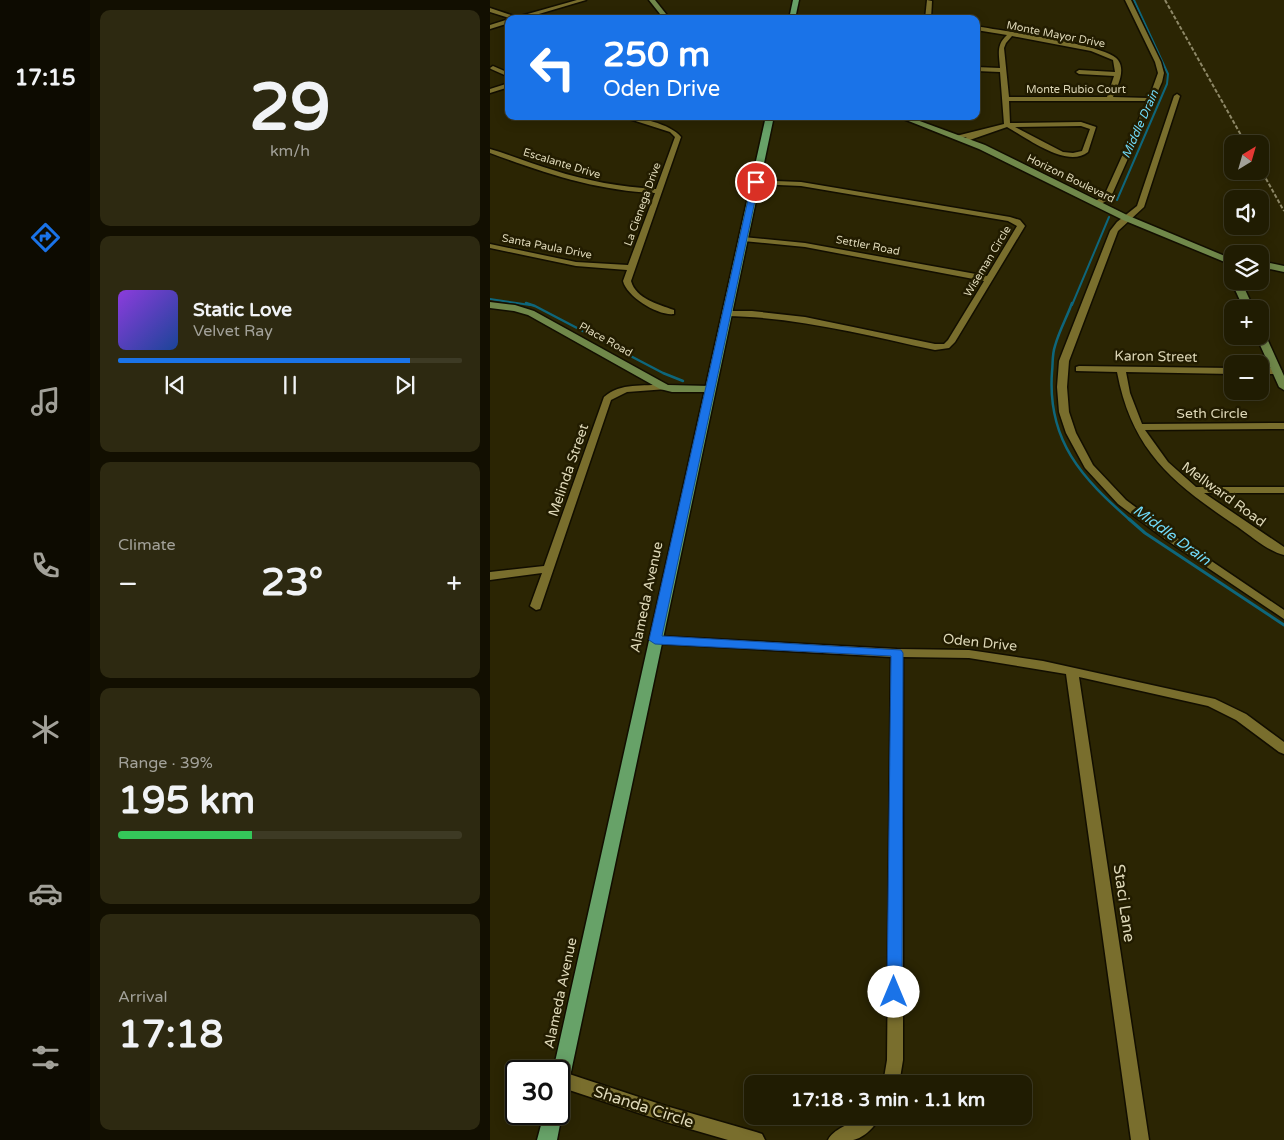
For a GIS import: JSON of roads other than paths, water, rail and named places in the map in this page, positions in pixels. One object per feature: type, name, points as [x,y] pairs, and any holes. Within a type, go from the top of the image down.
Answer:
[{"type":"main road","points":[[652,0],[664,15]]},
{"type":"main road","points":[[793,15],[796,0]]},
{"type":"main road","name":"Alameda Avenue","points":[[565,1060],[769,120]]},
{"type":"main road","name":"Horizon Boulevard","points":[[912,120],[965,137]]},
{"type":"main road","name":"Horizon Boulevard","points":[[925,120],[965,137],[1099,202],[1224,259]]},
{"type":"main road","name":"Horizon Boulevard","points":[[1130,216],[1224,253]]},
{"type":"main road","points":[[1269,266],[1284,269]]},
{"type":"main road","points":[[1269,272],[1284,275]]},
{"type":"main road","name":"Place Road","points":[[490,305],[515,308],[532,313],[664,387],[672,389],[710,389]]},
{"type":"main road","points":[[1265,345],[1284,387]]},
{"type":"main road","points":[[547,1140],[550,1125]]},
{"type":"street","points":[[530,15],[583,0]]},
{"type":"street","points":[[1099,202],[1107,197],[1161,73],[1158,62],[1128,0]]},
{"type":"street","points":[[928,15],[929,1]]},
{"type":"street","points":[[490,10],[505,15]]},
{"type":"street","points":[[490,27],[505,22]]},
{"type":"street","name":"Monte Mayor Drive","points":[[980,29],[1104,52],[1115,60],[1118,69],[1117,74]]},
{"type":"street","points":[[1006,125],[1006,99],[1001,44],[1010,35]]},
{"type":"street","points":[[493,68],[505,73]]},
{"type":"street","points":[[980,69],[1003,70]]},
{"type":"street","points":[[1080,72],[1117,74],[1109,99]]},
{"type":"street","points":[[490,91],[505,86]]},
{"type":"street","points":[[1176,96],[1140,207],[1118,224],[1114,231],[1064,361],[1062,387],[1064,412],[1071,433],[1089,466],[1122,502],[1169,537],[1284,615]]},
{"type":"street","name":"Monte Rubio Court","points":[[1006,99],[1146,99]]},
{"type":"street","name":"La Cienega Drive","points":[[636,120],[672,131],[678,138],[630,268],[627,281],[631,292],[671,312]]},
{"type":"street","points":[[965,137],[1006,125],[1081,124],[1094,128],[1085,152],[1070,156],[1061,154],[1006,125]]},
{"type":"street","name":"Escalante Drive","points":[[490,151],[596,186],[621,190],[658,191]]},
{"type":"street","name":"Wiseman Circle","points":[[726,313],[794,318],[941,347],[951,342],[1021,226],[1017,222],[801,184],[756,182]]},
{"type":"street","name":"Settler Road","points":[[743,240],[805,245],[989,279]]},
{"type":"street","name":"Santa Paula Drive","points":[[490,246],[576,264],[630,268]]},
{"type":"street","name":"Karon Street","points":[[1079,369],[1224,371]]},
{"type":"street","name":"Mellward Road","points":[[1121,370],[1129,408],[1150,449],[1159,461],[1192,490],[1284,552]]},
{"type":"street","points":[[1269,371],[1276,371]]},
{"type":"street","name":"Melinda Street","points":[[536,606],[608,399],[616,392],[628,388],[655,389],[664,387]]},
{"type":"street","name":"Seth Circle","points":[[1139,427],[1284,426]]},
{"type":"street","points":[[1192,490],[1284,490]]},
{"type":"street","points":[[490,576],[549,569]]},
{"type":"street","name":"Oden Drive","points":[[655,640],[897,653],[977,655],[1019,660],[1211,702],[1241,717],[1284,749]]},
{"type":"street","points":[[892,1075],[894,1060],[897,653]]},
{"type":"street","name":"Staci Lane","points":[[1072,672],[1140,1140]]},
{"type":"street","name":"Shanda Circle","points":[[570,1086],[756,1140]]},
{"type":"street","points":[[836,1140],[862,1125]]},
{"type":"waterway","name":"Middle Drain","points":[[1117,200],[1167,84],[1168,74],[1134,0]]},
{"type":"waterway","name":"Middle Drain","points":[[1072,305],[1109,217]]},
{"type":"waterway","points":[[490,299],[530,305]]},
{"type":"waterway","points":[[526,303],[663,373],[683,381]]},
{"type":"waterway","name":"Middle Drain","points":[[1072,303],[1053,352],[1052,396],[1055,418],[1071,456],[1083,473],[1130,520]]},
{"type":"waterway","name":"Middle Drain","points":[[1129,519],[1145,533],[1284,625]]},
{"type":"railway","points":[[1165,0],[1241,135]]},
{"type":"railway","points":[[1267,180],[1284,211]]}]
